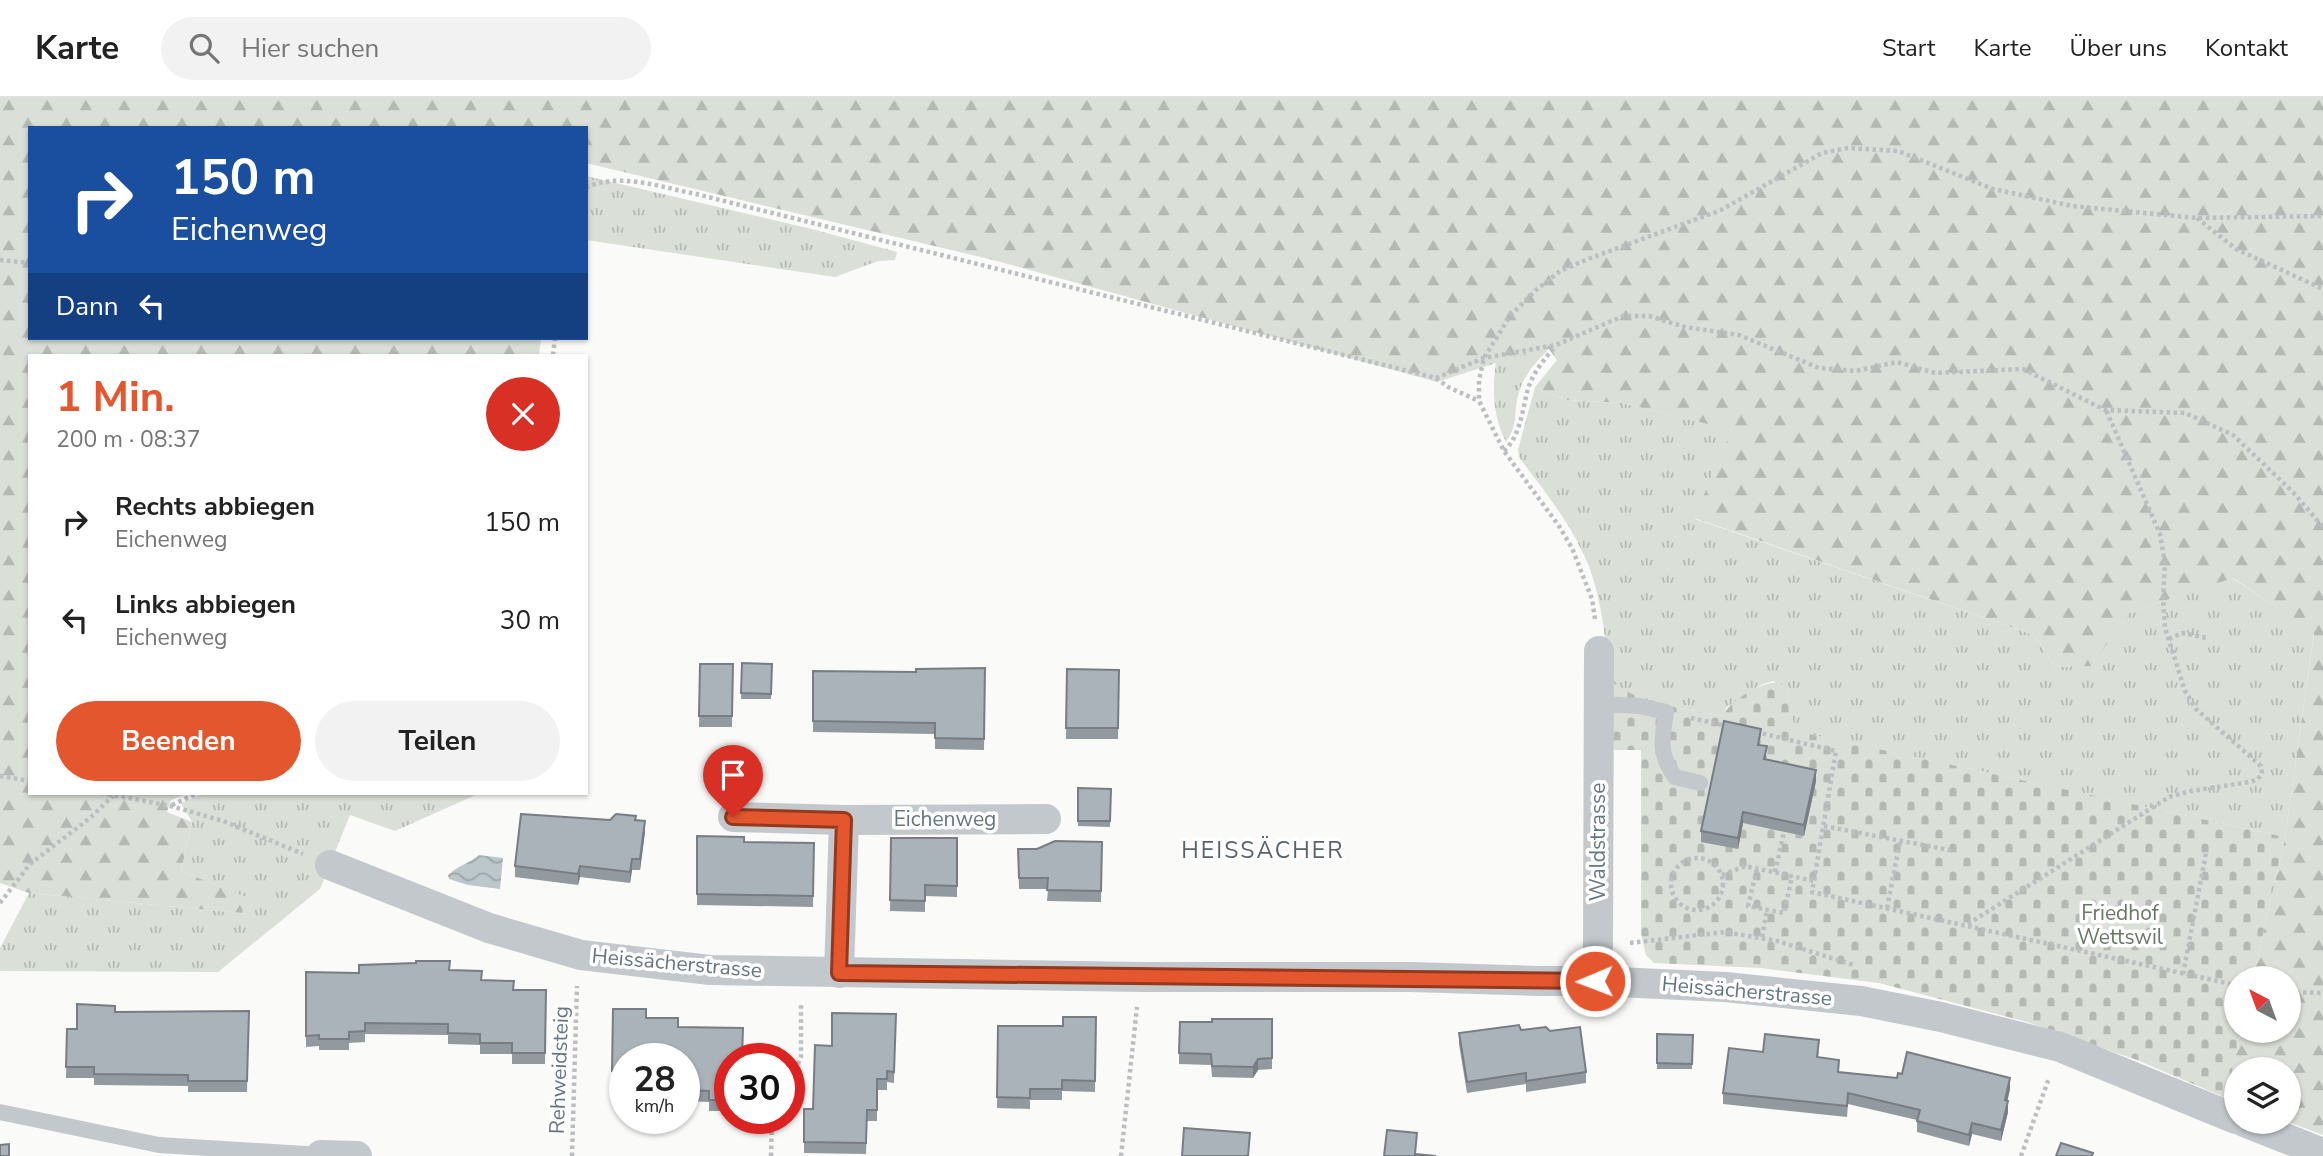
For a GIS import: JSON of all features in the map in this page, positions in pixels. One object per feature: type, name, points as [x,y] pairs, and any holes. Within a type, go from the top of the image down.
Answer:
[{"type":"street","name":"Waldstrasse","points":[[1595,981],[1598,946],[1599,651]]},
{"type":"street","name":"Eichenweg","points":[[733,817],[844,820],[1046,819]]},
{"type":"street","points":[[839,973],[844,820]]},
{"type":"street","name":"Heissächerstrasse","points":[[330,865],[489,928],[582,955],[710,970],[1595,981],[1756,989],[1861,1001],[1941,1017],[2060,1047],[2224,1114]]},
{"type":"street","points":[[2275,1134],[2323,1153]]},
{"type":"street","points":[[321,1155],[357,1156]]},
{"type":"lane","points":[[1599,704],[1640,706],[1667,712],[1661,744],[1665,763],[1675,777],[1700,783]]},
{"type":"lane","points":[[0,1112],[159,1144],[321,1155]]},
{"type":"path","points":[[1599,651],[1592,599],[1572,548],[1504,451],[1479,401],[1483,358],[1510,316],[1560,271],[1721,210],[1822,153],[1848,148],[1898,151],[1993,189],[2059,203],[2197,218],[2323,216]]},
{"type":"path","points":[[588,187],[598,182],[634,182],[696,194],[1436,378],[1448,387],[1479,401]]},
{"type":"path","points":[[2197,218],[2236,249],[2323,289]]},
{"type":"path","points":[[0,260],[28,263]]},
{"type":"path","points":[[1436,378],[1483,358],[1556,345],[1623,316],[1649,316],[1685,327],[1739,335],[1819,369],[1856,371],[1897,362],[1935,373],[2023,369],[2105,410],[2185,414],[2233,435],[2292,491],[2323,527]]},
{"type":"path","points":[[1504,451],[1511,444],[1517,430],[1529,386],[1556,345]]},
{"type":"path","points":[[1967,925],[2169,797],[2250,782],[2258,779],[2262,773],[2261,766],[2190,701],[2164,618],[2165,564],[2160,534],[2105,410]]},
{"type":"path","points":[[2169,639],[2182,633],[2207,638]]},
{"type":"path","points":[[1667,712],[1736,727]]},
{"type":"path","points":[[1748,730],[1836,751],[1812,892],[2224,983]]},
{"type":"path","points":[[0,776],[28,781]]},
{"type":"path","points":[[0,903],[30,864],[90,818],[113,795],[171,806],[223,821],[330,865]]},
{"type":"path","points":[[171,806],[194,795]]},
{"type":"path","points":[[1824,825],[1954,851]]},
{"type":"path","points":[[1774,872],[1784,832]]},
{"type":"path","points":[[1887,908],[1900,841]]},
{"type":"path","points":[[2183,974],[2206,853]]},
{"type":"path","points":[[1694,858],[1706,859],[1716,865],[1722,875],[1724,887],[1720,898],[1712,906],[1700,911],[1688,910],[1678,903],[1672,894],[1670,882],[1674,870],[1682,862],[1694,858]]},
{"type":"path","points":[[1722,875],[1745,866],[1814,881]]},
{"type":"path","points":[[1756,869],[1748,906],[1784,914],[1792,876]]},
{"type":"path","points":[[1762,937],[1767,910]]},
{"type":"path","points":[[1598,946],[1725,932],[1762,937],[1860,967]]},
{"type":"path","points":[[1121,1156],[1142,977]]},
{"type":"path","name":"Rehweidsteig","points":[[572,1156],[577,985]]},
{"type":"path","points":[[2301,992],[2323,993]]},
{"type":"path","points":[[801,997],[801,1043]]},
{"type":"path","points":[[2021,1156],[2050,1076]]},
{"type":"path","points":[[771,1156],[772,1134]]},
{"type":"green space","points":[[0,98],[2323,98],[2323,1135],[2301,1127],[2301,1057],[2235,1057],[2238,1043],[2301,1043],[2301,966],[2256,966],[2285,837],[2314,633],[2233,578],[2130,612],[2091,666],[2056,667],[2034,635],[1694,518],[1732,430],[1622,403],[1567,400],[1535,387],[1557,360],[1549,349],[1542,348],[1437,382],[993,260],[588,163],[588,126],[28,126],[28,340],[541,340],[539,354],[28,354],[28,795],[183,795],[171,800],[167,812],[192,822],[181,871],[248,898],[242,913],[29,893],[0,883]]},
{"type":"green space","points":[[588,176],[812,229],[897,252],[895,260],[878,261],[835,277],[588,240]]},
{"type":"green space","points":[[1542,348],[1549,349],[1525,378],[1517,400],[1514,426],[1506,442],[1498,423],[1495,403],[1496,362]]},
{"type":"green space","points":[[1535,387],[1567,400],[1622,403],[1733,430],[1695,519],[2034,635],[2056,667],[2091,665],[2130,612],[2232,578],[2314,632],[2285,837],[1794,731],[1788,691],[1773,681],[1761,685],[1726,708],[1724,716],[1651,701],[1625,691],[1617,685],[1611,673],[1599,600],[1586,559],[1561,514],[1519,457],[1518,450]]},
{"type":"green space","name":"Friedhof Wettswil","points":[[1609,671],[1618,685],[1638,697],[1723,716],[1732,704],[1748,692],[1766,684],[1782,683],[1788,691],[1795,731],[2285,837],[2256,966],[2224,966],[2224,1043],[2238,1043],[2235,1057],[2224,1057],[2224,1097],[2137,1060],[2027,1022],[1879,983],[1761,968],[1654,963],[1646,955],[1641,934],[1641,750],[1612,750]]},
{"type":"green space","points":[[200,795],[476,795],[395,831],[350,815],[320,889],[218,972],[0,971],[0,948],[29,893],[242,913],[247,898],[181,871],[192,822],[181,803]]},
{"type":"water","points":[[479,855],[503,858],[500,889],[468,885],[449,879],[448,875]]},
{"type":"building","points":[[742,663],[772,664],[771,694],[741,693]]},
{"type":"building","points":[[700,664],[733,664],[732,716],[699,716]]},
{"type":"building","points":[[985,668],[984,739],[935,738],[935,723],[813,721],[813,671],[916,672],[916,669]]},
{"type":"building","points":[[1067,669],[1119,670],[1118,728],[1066,728]]},
{"type":"building","points":[[1724,721],[1761,729],[1758,745],[1767,746],[1764,759],[1816,770],[1804,825],[1743,812],[1738,838],[1701,831]]},
{"type":"building","points":[[1078,788],[1111,789],[1110,821],[1078,821]]},
{"type":"building","points":[[521,814],[610,820],[616,814],[636,816],[635,820],[645,821],[640,859],[632,859],[630,872],[580,866],[578,874],[515,866]]},
{"type":"building","points":[[697,836],[744,837],[744,842],[814,843],[813,896],[697,894]]},
{"type":"building","points":[[891,838],[957,838],[957,886],[925,885],[925,901],[890,900]]},
{"type":"building","points":[[1055,841],[1102,842],[1101,891],[1047,890],[1048,878],[1019,878],[1018,849],[1037,849]]},
{"type":"building","points":[[450,961],[449,970],[482,971],[481,980],[514,981],[513,990],[546,990],[545,1053],[512,1053],[512,1043],[480,1043],[480,1034],[448,1033],[448,1024],[365,1023],[365,1031],[349,1032],[349,1039],[306,1036],[306,972],[359,973],[359,965]]},
{"type":"building","points":[[77,1004],[115,1006],[115,1012],[249,1011],[247,1081],[188,1081],[188,1075],[94,1074],[94,1067],[66,1067],[67,1029],[77,1029]]},
{"type":"building","points":[[613,1009],[646,1009],[646,1018],[678,1018],[678,1027],[743,1028],[743,1043],[714,1043],[714,1100],[709,1100],[709,1091],[700,1091],[700,1043],[612,1043]]},
{"type":"building","points":[[832,1013],[896,1014],[894,1072],[887,1071],[887,1079],[877,1079],[877,1110],[867,1110],[866,1143],[804,1142],[805,1109],[813,1109],[815,1045],[832,1046]]},
{"type":"building","points":[[1063,1017],[1096,1017],[1095,1081],[1062,1080],[1062,1089],[1030,1089],[1030,1098],[997,1097],[998,1026],[1063,1026]]},
{"type":"building","points":[[1212,1019],[1272,1019],[1272,1058],[1258,1059],[1253,1067],[1212,1066],[1211,1054],[1179,1053],[1180,1022],[1212,1022]]},
{"type":"building","points":[[1519,1025],[1521,1030],[1546,1027],[1550,1031],[1580,1027],[1586,1072],[1526,1081],[1526,1073],[1467,1082],[1459,1033]]},
{"type":"building","points":[[1657,1034],[1693,1035],[1692,1064],[1657,1063]]},
{"type":"building","points":[[1765,1034],[1819,1040],[1817,1057],[1839,1060],[1838,1072],[1897,1078],[1898,1073],[1902,1074],[1907,1052],[2010,1078],[2001,1130],[1972,1123],[1969,1135],[1917,1121],[1920,1110],[1848,1093],[1847,1106],[1723,1093],[1729,1048],[1763,1052]]},
{"type":"building","points":[[1184,1128],[1250,1133],[1248,1156],[1182,1156]]},
{"type":"building","points":[[1387,1130],[1417,1133],[1415,1154],[1436,1156],[1384,1156]]},
{"type":"building","points":[[2061,1143],[2093,1153],[2092,1156],[2056,1156]]},
{"type":"building","points":[[9,1144],[9,1156],[0,1156],[0,1145]]},
{"type":"district","name":"HEISSÄCHER","points":[[1263,850]]},
{"type":"route","points":[[733,817],[844,820],[839,973],[1595,981]]}]
